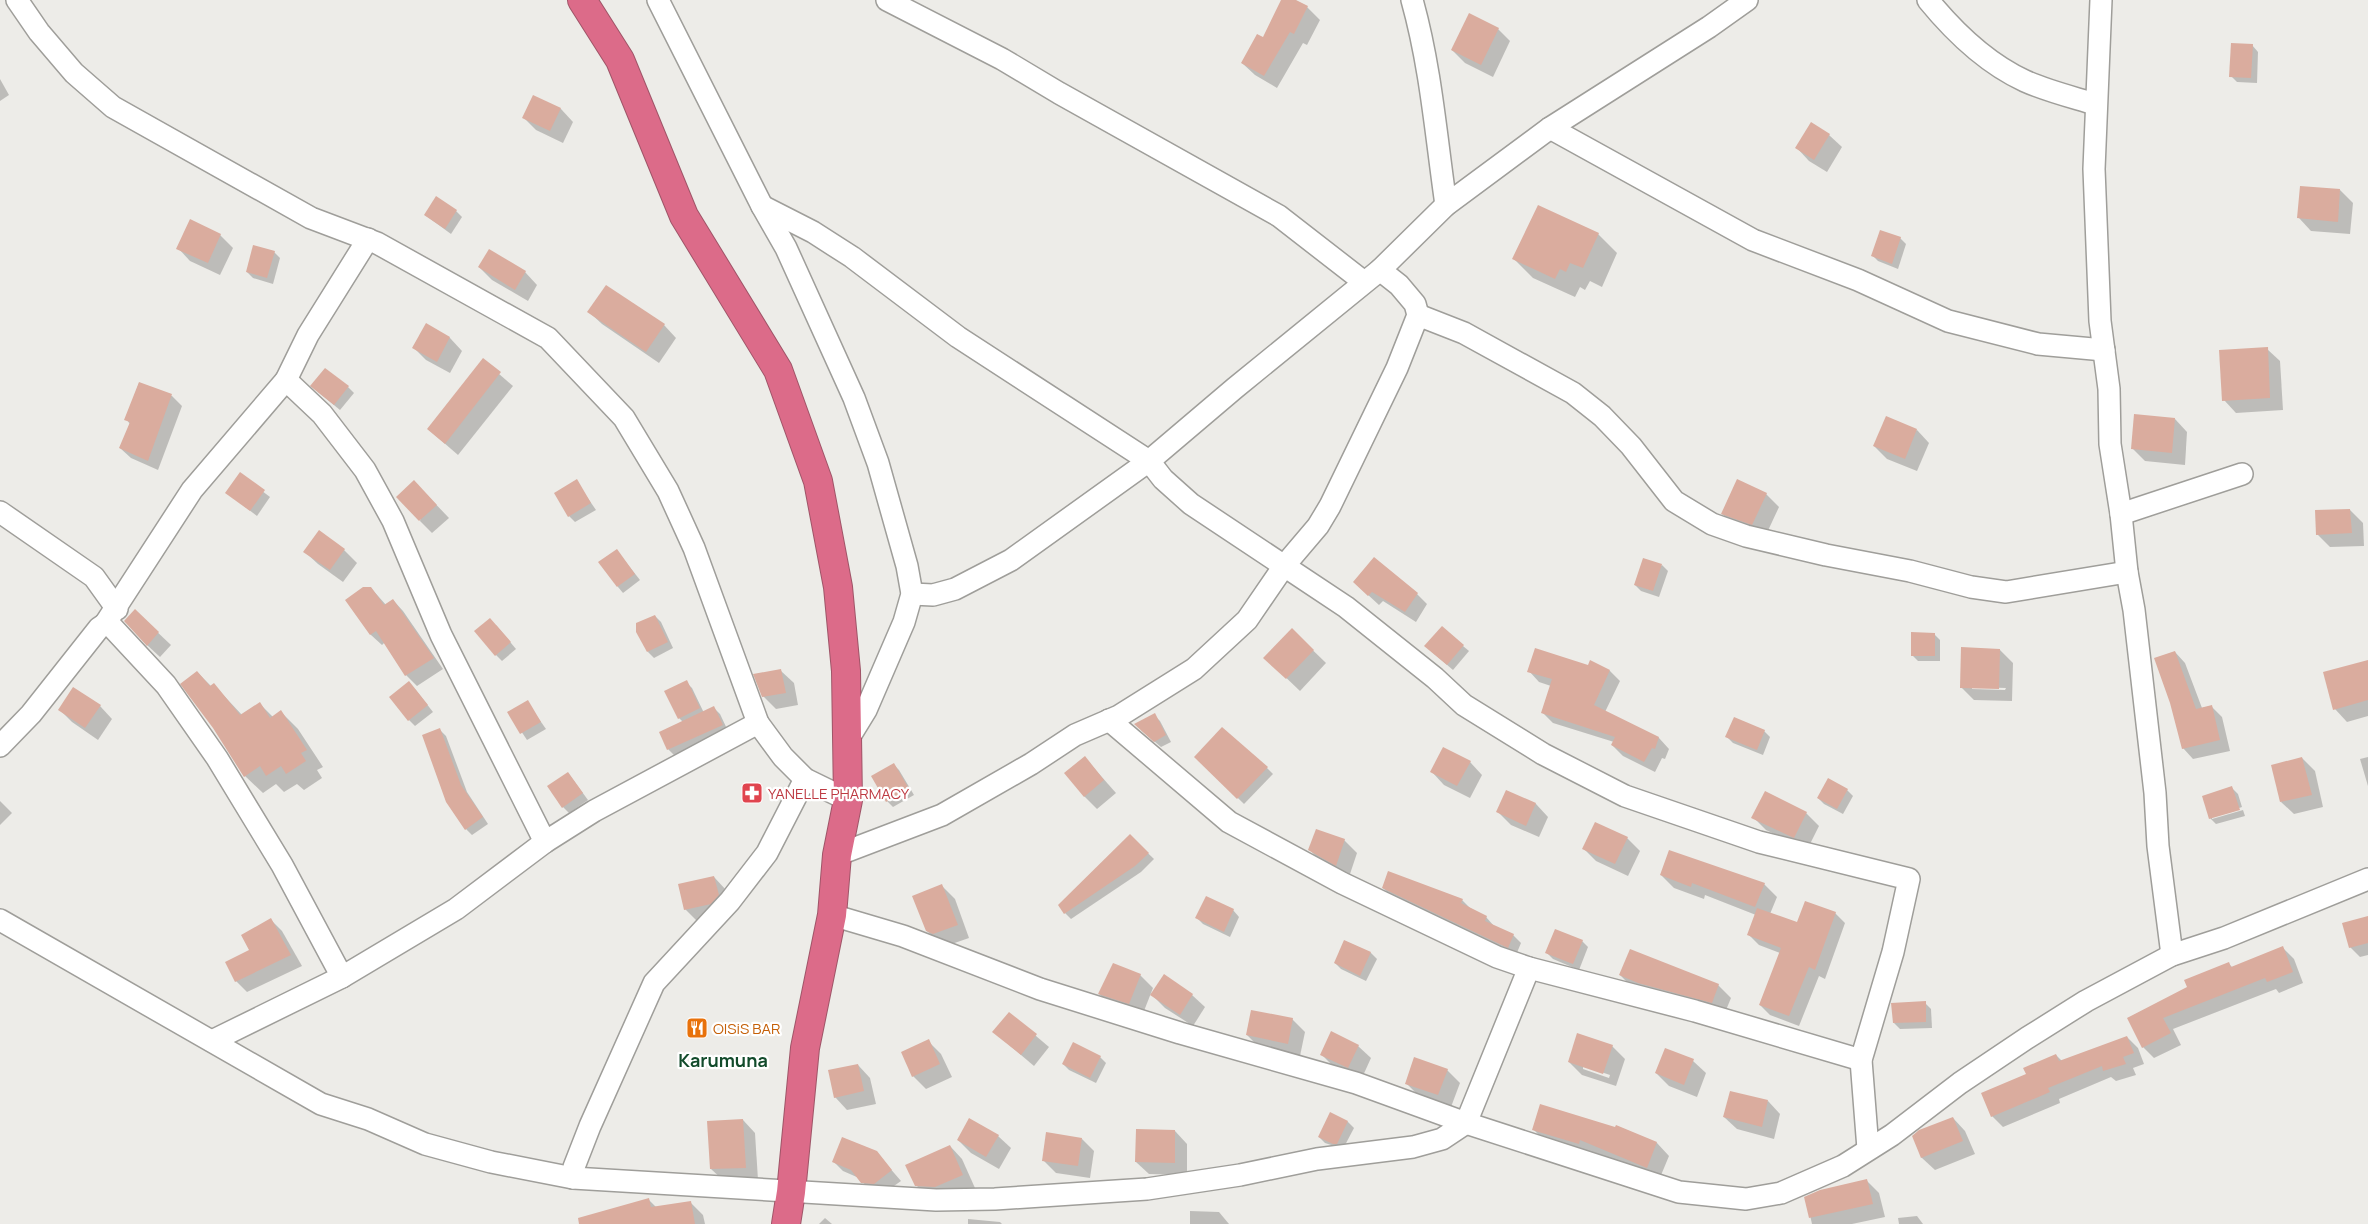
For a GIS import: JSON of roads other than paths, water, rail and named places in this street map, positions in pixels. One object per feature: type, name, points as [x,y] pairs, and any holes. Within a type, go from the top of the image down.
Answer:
[{"type":"highway","points":[[582,0],[620,60],[684,216],[778,370],[818,481],[838,587],[846,671],[848,800],[837,855],[832,916],[805,1048],[791,1192],[786,1224]]},
{"type":"street","points":[[17,0],[39,32],[74,73],[112,107],[311,218],[368,240],[548,338],[624,418],[668,491],[694,548],[758,723],[783,756],[805,779],[848,800]]},
{"type":"street","points":[[658,0],[762,206],[786,248],[854,398],[878,462],[907,566],[912,594],[904,622],[866,710],[847,741]]},
{"type":"street","points":[[837,855],[942,815],[1076,736],[1109,720],[1194,669],[1248,620],[1284,566],[1318,526],[1344,482],[1400,361],[1418,315],[1415,304],[1399,285],[1372,276],[1279,216],[1059,94],[1002,59],[887,0]]},
{"type":"street","points":[[1412,0],[1419,23],[1432,93],[1446,205]]},
{"type":"street","points":[[912,594],[934,595],[954,589],[1011,560],[1149,462],[1235,388],[1372,276],[1446,205],[1550,128],[1709,27],[1747,0]]},
{"type":"street","points":[[1928,0],[1944,20],[1983,56],[2024,81],[2095,104]]},
{"type":"street","points":[[2101,0],[2095,104],[2094,205],[2100,321],[2109,389],[2110,444],[2134,610],[2155,793],[2158,846],[2172,954]]},
{"type":"street","points":[[1550,128],[1753,240],[1858,280],[1948,321],[2038,344],[2104,350]]},
{"type":"street","points":[[762,206],[813,232],[852,257],[958,338],[1149,462],[1163,479],[1191,504],[1222,527],[1346,608],[1435,678],[1464,705],[1543,754],[1625,796],[1759,842],[1909,879],[1892,952],[1861,1060],[1868,1149]]},
{"type":"street","points":[[0,746],[31,714],[99,628],[111,616],[192,490],[286,380],[308,335],[368,240]]},
{"type":"street","points":[[1418,315],[1464,333],[1573,393],[1602,416],[1630,446],[1674,501],[1712,524],[1746,536],[1826,555],[2006,592],[2127,572]]},
{"type":"street","points":[[286,380],[322,414],[365,470],[392,521],[440,635],[545,842]]},
{"type":"street","points":[[2121,514],[2242,474]]},
{"type":"street","points":[[0,512],[94,577],[119,634],[166,685],[216,758],[282,865],[342,977]]},
{"type":"street","points":[[1109,720],[1229,822],[1342,883],[1496,957],[1529,968],[1695,1011],[1861,1060]]},
{"type":"street","points":[[212,1041],[342,977],[456,909],[545,842],[594,811],[758,723]]},
{"type":"street","points":[[573,1178],[574,1167],[590,1126],[654,984],[730,901],[767,854],[805,779]]},
{"type":"street","points":[[832,916],[903,936],[1040,989],[1180,1033],[1356,1083],[1466,1124],[1679,1192],[1746,1199],[1781,1193],[1843,1166],[1892,1135],[1960,1083],[2027,1038],[2086,1001],[2172,954],[2224,938],[2368,879]]},
{"type":"street","points":[[0,920],[321,1104],[368,1119],[425,1144],[491,1162],[573,1178],[936,1200],[995,1199],[1147,1188],[1240,1175],[1317,1159],[1429,1144],[1442,1139],[1466,1124],[1529,968]]},
{"type":"place","name":"YANELLE PHARMACY","points":[[752,793]]},
{"type":"place","name":"OISiS BAR","points":[[697,1028]]},
{"type":"district","name":"Karumuna","points":[[723,1060]]}]
